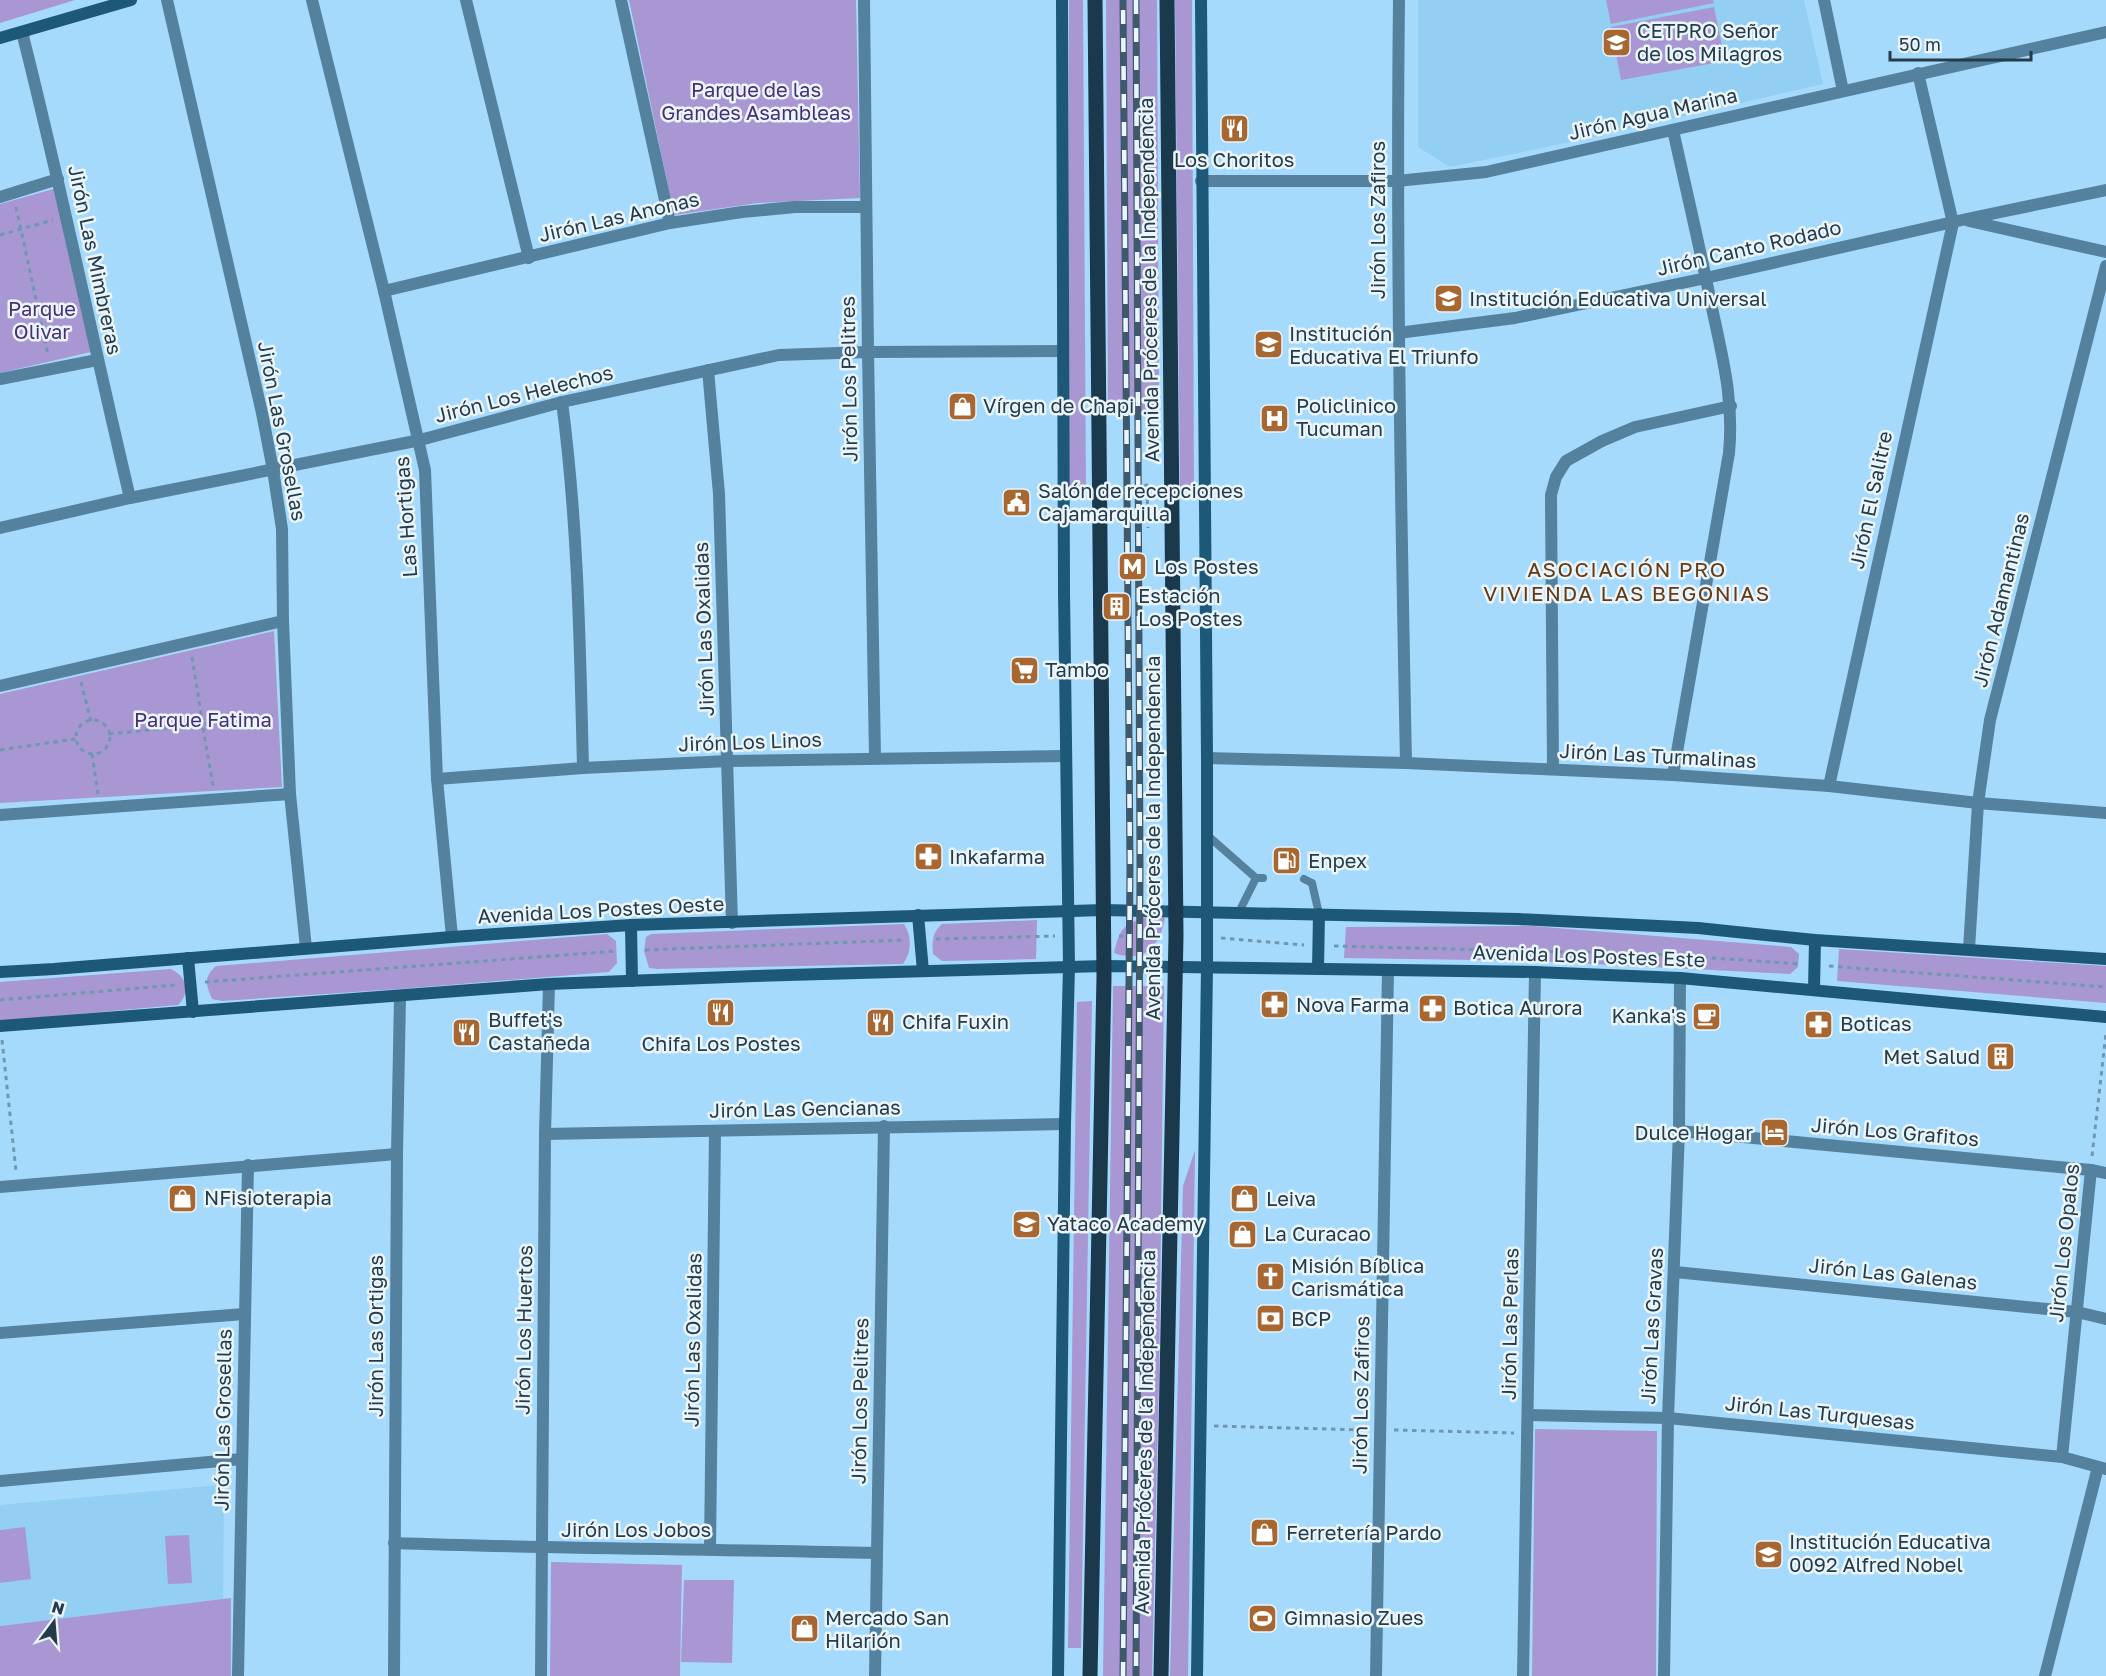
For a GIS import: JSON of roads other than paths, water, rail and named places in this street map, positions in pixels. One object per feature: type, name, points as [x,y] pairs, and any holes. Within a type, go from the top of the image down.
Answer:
[{"type":"main road","points":[[0,38],[131,0]]},
{"type":"main road","points":[[1058,1676],[1069,966],[1065,756],[1062,0]]},
{"type":"main road","points":[[1090,1676],[1104,966],[1095,0]]},
{"type":"main road","name":"Avenida Próceres de la Independencia","points":[[1161,1676],[1176,936],[1167,0]]},
{"type":"main road","points":[[1197,1676],[1207,967],[1200,0]]},
{"type":"main road","name":"Avenida Los Postes Oeste","points":[[0,972],[631,925],[1068,910],[1206,911]]},
{"type":"main road","name":"Avenida Los Postes Este","points":[[1206,911],[1518,919],[1675,927],[1815,940],[2106,958]]},
{"type":"main road","points":[[1318,969],[1319,914]]},
{"type":"main road","points":[[918,915],[923,971]]},
{"type":"main road","points":[[631,925],[632,981]]},
{"type":"main road","points":[[1814,989],[1815,940]]},
{"type":"main road","points":[[188,958],[193,1012]]},
{"type":"main road","points":[[0,1026],[549,984],[1069,966]]},
{"type":"main road","name":"Avenida Los Postes Este","points":[[1069,966],[1535,972],[1680,978],[2106,1017]]},
{"type":"street","name":"Jirón Las Grosellas","points":[[167,0],[273,470],[282,529],[290,794],[306,948]]},
{"type":"street","name":"Las Hortigas","points":[[312,0],[426,470],[437,779],[452,937]]},
{"type":"street","points":[[466,0],[529,258]]},
{"type":"street","points":[[621,0],[669,223]]},
{"type":"street","name":"Jirón Los Pelitres","points":[[864,0],[867,352],[875,758]]},
{"type":"street","name":"Jirón Los Zafiros","points":[[1399,0],[1398,333],[1406,763]]},
{"type":"street","points":[[1824,0],[1843,91]]},
{"type":"street","name":"Jirón Las Mimbreras","points":[[22,32],[58,179],[97,360],[130,498]]},
{"type":"street","name":"Jirón Agua Marina","points":[[1201,182],[1397,181],[1486,172],[2106,32]]},
{"type":"street","points":[[1918,73],[1957,221],[2106,252]]},
{"type":"street","points":[[1673,129],[1731,406],[1729,453],[1673,776]]},
{"type":"street","points":[[0,197],[58,179]]},
{"type":"street","name":"Jirón Canto Rodado","points":[[1398,333],[1515,318],[2106,190]]},
{"type":"street","name":"Jirón Las Anonas","points":[[384,291],[669,223],[795,207],[866,207]]},
{"type":"street","name":"Jirón El Salitre","points":[[1829,786],[1957,221]]},
{"type":"street","name":"Jirón Adamantinas","points":[[1969,950],[1978,803],[1990,720],[2106,266]]},
{"type":"street","name":"Jirón Los Helechos","points":[[0,528],[130,498],[420,440],[562,402],[779,355],[1063,351]]},
{"type":"street","points":[[0,379],[97,360]]},
{"type":"street","name":"Jirón Las Oxalidas","points":[[708,370],[720,494],[732,923]]},
{"type":"street","points":[[562,402],[574,514],[583,768]]},
{"type":"street","points":[[1553,769],[1551,495],[1556,477],[1566,461],[1602,441],[1635,427],[1731,406]]},
{"type":"street","points":[[0,686],[283,621]]},
{"type":"street","name":"Jirón Los Linos","points":[[437,779],[583,768],[728,761],[1065,756]]},
{"type":"street","name":"Jirón Las Turmalinas","points":[[1207,758],[1406,763],[1673,776],[1829,786],[1978,803],[2106,813]]},
{"type":"street","points":[[0,815],[290,794]]},
{"type":"street","name":"Jirón Los Zafiros","points":[[1376,1676],[1388,970]]},
{"type":"street","name":"Jirón Las Perlas","points":[[1523,1676],[1535,972]]},
{"type":"street","name":"Jirón Las Gravas","points":[[1664,1676],[1668,1418],[1679,1131],[1680,978]]},
{"type":"street","name":"Jirón Los Huertos","points":[[541,1676],[545,1134],[549,984]]},
{"type":"street","name":"Jirón Las Ortigas","points":[[394,1676],[400,997]]},
{"type":"street","name":"Jirón Las Gencianas","points":[[545,1134],[1065,1124]]},
{"type":"street","name":"Jirón Los Pelitres","points":[[875,1676],[885,1126]]},
{"type":"street","name":"Jirón Las Oxalidas","points":[[710,1549],[715,1131]]},
{"type":"street","name":"Jirón Los Grafitos","points":[[1679,1131],[2106,1173]]},
{"type":"street","points":[[0,1187],[397,1154]]},
{"type":"street","name":"Jirón Las Grosellas","points":[[238,1676],[248,1165]]},
{"type":"street","name":"Jirón Los Opalos","points":[[2062,1457],[2091,1170]]},
{"type":"street","name":"Jirón Las Galenas","points":[[1675,1272],[2077,1312],[2106,1319]]},
{"type":"street","points":[[0,1333],[244,1314]]},
{"type":"street","name":"Jirón Las Turquesas","points":[[1528,1415],[1668,1418],[2062,1457],[2102,1468]]},
{"type":"street","points":[[0,1481],[242,1459]]},
{"type":"street","points":[[2046,1676],[2102,1468]]},
{"type":"street","name":"Jirón Los Jobos","points":[[394,1543],[541,1549],[710,1549],[877,1553]]},
{"type":"lane","points":[[1207,835],[1260,878],[1239,912]]},
{"type":"lane","points":[[1304,879],[1312,883],[1319,914]]},
{"type":"railway","points":[[1123,0],[1130,867],[1123,1676]]},
{"type":"railway","points":[[1136,0],[1140,866],[1136,1676]]},
{"type":"place","name":"CETPRO Señor de los Milagros","points":[[1616,42]]},
{"type":"place","name":"Los Choritos","points":[[1234,129]]},
{"type":"place","name":"Institución Educativa Universal","points":[[1448,299]]},
{"type":"place","name":"Institución Educativa El Triunfo","points":[[1268,345]]},
{"type":"place","name":"Vírgen de Chapi","points":[[962,406]]},
{"type":"place","name":"Policlinico Tucuman","points":[[1275,418]]},
{"type":"place","name":"Salón de recepciones Cajamarquilla","points":[[1017,503]]},
{"type":"place","name":"Los Postes","points":[[1133,567]]},
{"type":"place","name":"Estación Los Postes","points":[[1117,607]]},
{"type":"place","name":"Tambo","points":[[1024,670]]},
{"type":"place","name":"Inkafarma","points":[[928,857]]},
{"type":"place","name":"Enpex","points":[[1287,861]]},
{"type":"place","name":"Nova Farma","points":[[1275,1005]]},
{"type":"place","name":"Botica Aurora","points":[[1432,1008]]},
{"type":"place","name":"Chifa Los Postes","points":[[721,1013]]},
{"type":"place","name":"Kanka's","points":[[1707,1016]]},
{"type":"place","name":"Chifa Fuxin","points":[[881,1022]]},
{"type":"place","name":"Boticas","points":[[1819,1024]]},
{"type":"place","name":"Buffet's Castañeda","points":[[467,1032]]},
{"type":"place","name":"Met Salud","points":[[2001,1057]]},
{"type":"place","name":"Dulce Hogar","points":[[1774,1133]]},
{"type":"place","name":"NFisioterapia","points":[[183,1198]]},
{"type":"place","name":"Leiva","points":[[1245,1199]]},
{"type":"place","name":"Yataco Academy","points":[[1026,1224]]},
{"type":"place","name":"La Curacao","points":[[1243,1234]]},
{"type":"place","name":"Misión Bíblica Carismática","points":[[1270,1277]]},
{"type":"place","name":"BCP","points":[[1270,1319]]},
{"type":"place","name":"Ferretería Pardo","points":[[1265,1533]]},
{"type":"place","name":"Institución Educativa 0092 Alfred Nobel","points":[[1768,1554]]},
{"type":"place","name":"Gimnasio Zues","points":[[1263,1618]]},
{"type":"place","name":"Mercado San Hilarión","points":[[804,1629]]},
{"type":"district","name":"ASOCIACIÓN PRO VIVIENDA LAS BEGONIAS","points":[[1627,582]]},
{"type":"park label","name":"Parque de las Grandes Asambleas","points":[[756,102]]},
{"type":"park label","name":"Parque Olivar","points":[[42,320]]},
{"type":"park label","name":"Parque Fatima","points":[[203,720]]}]
